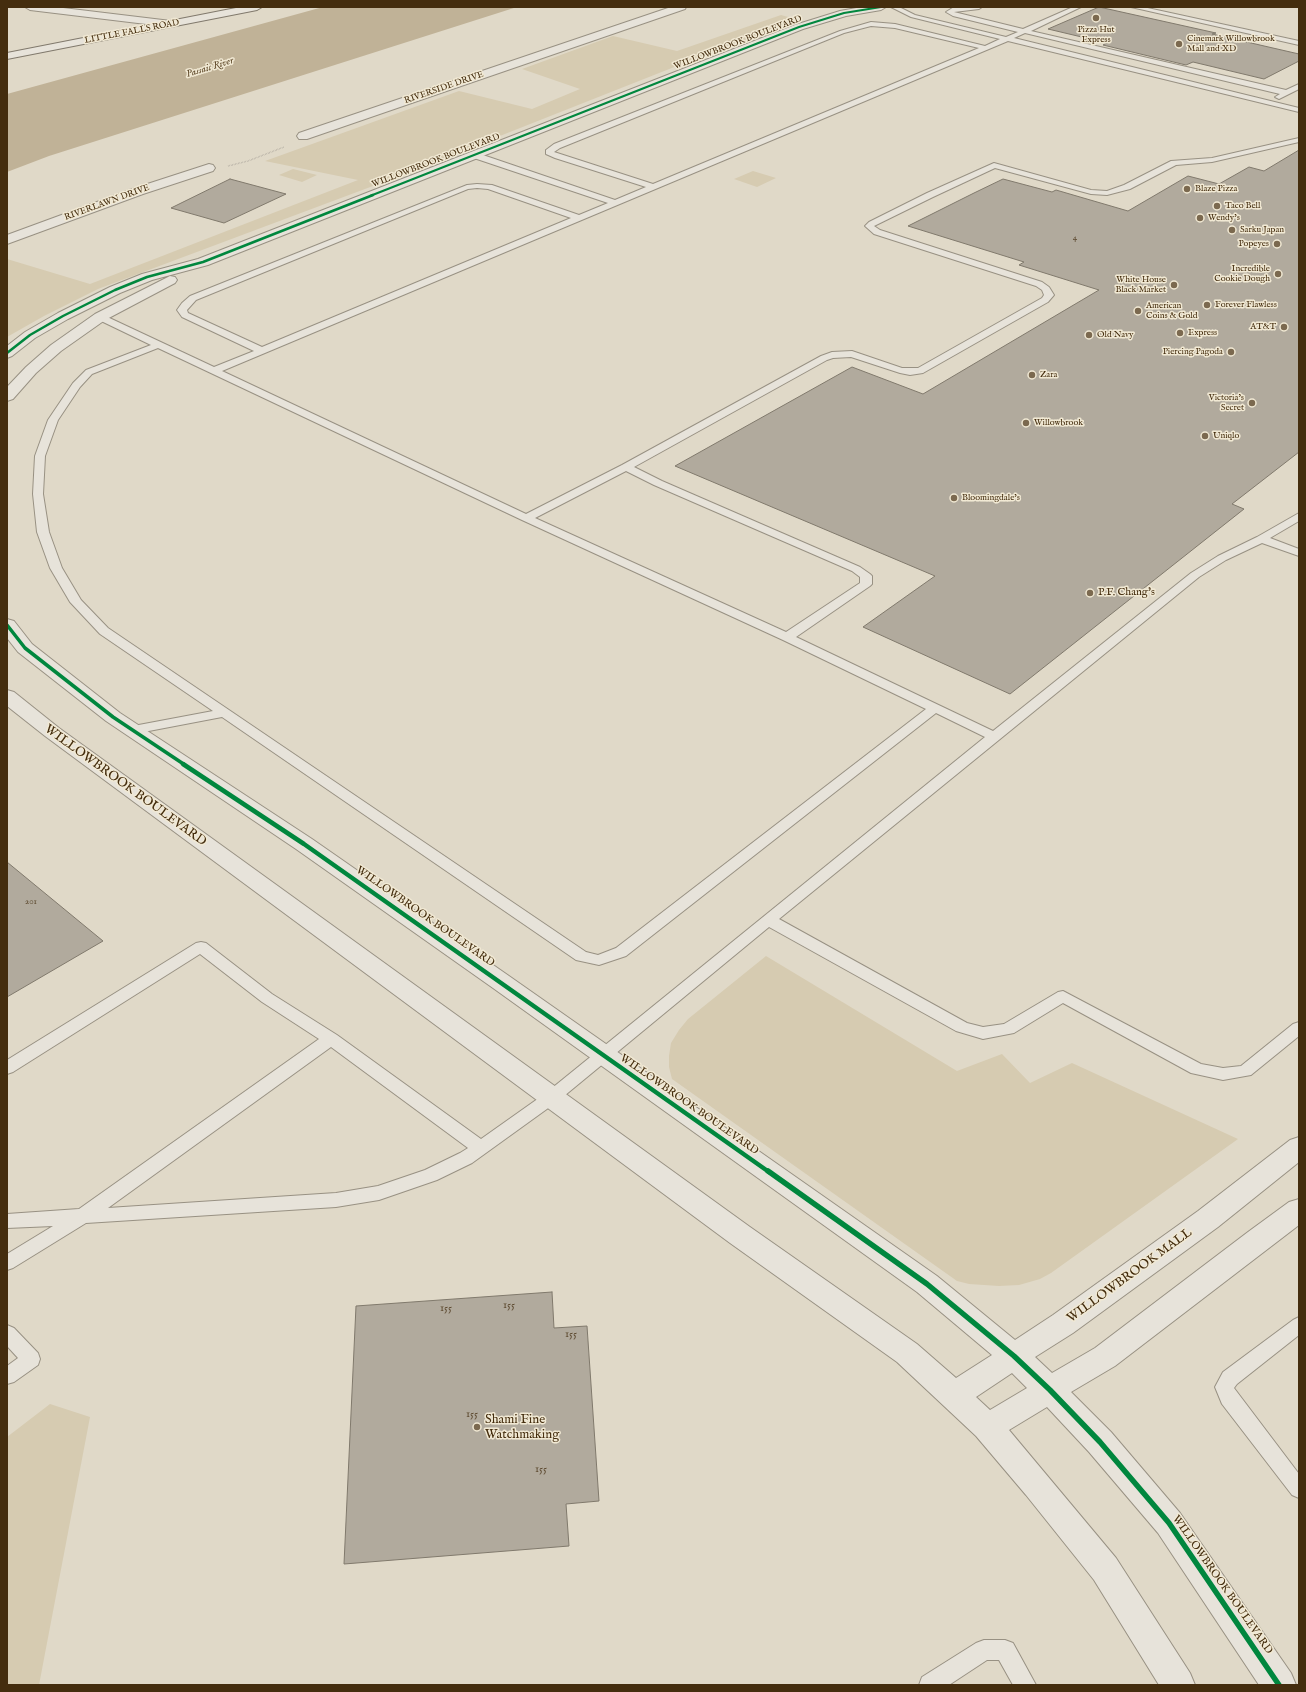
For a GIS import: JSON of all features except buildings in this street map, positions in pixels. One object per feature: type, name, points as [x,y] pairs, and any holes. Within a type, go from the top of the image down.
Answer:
[{"type":"street","points":[[30,7],[172,24]]},
{"type":"street","name":"LITTLE FALLS ROAD","points":[[7,56],[257,7]]},
{"type":"street","name":"RIVERSIDE DRIVE","points":[[304,136],[680,7]]},
{"type":"street","name":"WILLOWBROOK BOULEVARD","points":[[7,352],[37,331],[114,290],[147,277],[203,262],[799,27],[844,13],[881,7]]},
{"type":"street","name":"RIVERLAWN DRIVE","points":[[7,240],[124,196],[209,168]]},
{"type":"street","name":"WILLOWBROOK BOULEVARD","points":[[7,396],[31,370],[56,348],[100,318],[203,262]]},
{"type":"street","name":"WILLOWBROOK BOULEVARD","points":[[7,626],[25,648],[113,717],[311,849],[927,1284],[1014,1356],[1050,1390],[1100,1442],[1169,1523],[1280,1685]]},
{"type":"street","name":"WILLOWBROOK BOULEVARD","points":[[7,696],[71,746],[740,1235],[907,1353],[987,1427],[1037,1485],[1104,1569],[1178,1685]]},
{"type":"street","name":"WILLOWBROOK MALL","points":[[954,1395],[1063,1324],[1208,1219],[1299,1147]]},
{"type":"street","points":[[987,1427],[1105,1357],[1299,1210]]},
{"type":"lane","points":[[894,7],[913,16],[1299,110]]},
{"type":"lane","points":[[979,7],[954,9],[949,12],[955,15],[1287,93]]},
{"type":"lane","points":[[214,371],[987,48],[1078,7]]},
{"type":"lane","points":[[1134,7],[1299,43]]},
{"type":"lane","points":[[653,187],[549,152],[563,144],[842,32],[871,24],[895,26],[987,48]]},
{"type":"lane","points":[[1106,63],[1125,54]]},
{"type":"lane","points":[[1270,102],[1299,86]]},
{"type":"lane","points":[[526,518],[626,467],[824,358],[832,355],[852,354],[900,370],[910,372],[920,370],[930,366],[1045,300],[1049,295],[1046,289],[1033,282],[870,228],[872,224],[924,198],[994,165],[1091,192],[1107,194],[1127,187],[1174,163],[1212,160],[1299,140]]},
{"type":"lane","points":[[474,155],[614,203]]},
{"type":"lane","points":[[262,351],[185,315],[182,310],[185,305],[194,298],[467,187],[489,187],[578,218]]},
{"type":"lane","points":[[100,318],[526,518],[787,637],[995,737]]},
{"type":"lane","points":[[158,345],[89,372],[76,385],[53,420],[40,456],[38,494],[43,532],[56,568],[76,602],[104,631],[581,956],[599,960],[621,952],[934,708]]},
{"type":"lane","points":[[626,467],[658,483],[856,569],[866,576],[866,584],[787,637]]},
{"type":"lane","points":[[7,1220],[38,1220],[336,1200],[379,1193],[431,1175],[466,1158],[552,1097],[768,920],[1195,575],[1222,558],[1261,539],[1299,516]]},
{"type":"lane","points":[[1261,539],[1299,553]]},
{"type":"lane","points":[[133,730],[225,713]]},
{"type":"lane","points":[[768,920],[962,1026],[983,1033],[1008,1029],[1063,996],[1197,1070],[1223,1074],[1245,1072],[1299,1028]]},
{"type":"lane","points":[[7,1068],[201,947],[267,998],[331,1040],[481,1148]]},
{"type":"lane","points":[[7,1263],[83,1216],[331,1040]]},
{"type":"lane","points":[[1299,1325],[1230,1378],[1224,1387],[1229,1398],[1299,1489]]},
{"type":"lane","points":[[7,1333],[31,1359],[7,1376]]},
{"type":"lane","points":[[930,1685],[984,1650],[1006,1650],[1025,1685]]},
{"type":"path","points":[[209,168],[233,165],[272,153],[304,136]]},
{"type":"shaded area","points":[[781,15],[803,21],[735,43],[381,183],[98,289],[44,316],[7,337],[7,259],[90,284],[358,180],[265,161],[459,91],[532,109],[580,89],[522,69],[613,36],[677,51]]},
{"type":"shaded area","points":[[293,169],[317,175],[302,182],[279,175]]},
{"type":"shaded area","points":[[753,171],[776,178],[757,187],[734,179]]},
{"type":"shaded area","points":[[766,956],[957,1071],[1002,1054],[1030,1083],[1072,1063],[1238,1139],[1051,1273],[1040,1279],[1019,1285],[999,1286],[969,1284],[957,1281],[672,1079],[669,1067],[669,1056],[671,1043],[679,1030],[688,1019]]},
{"type":"shaded area","points":[[50,1404],[90,1417],[39,1685],[7,1685],[7,1437]]},
{"type":"water","name":"Passaic River","points":[[323,7],[517,7],[49,156],[7,172],[7,94]]},
{"type":"cycle path","points":[[7,353],[30,335],[63,316],[115,290],[147,277],[203,262],[799,27],[844,13],[881,7]]},
{"type":"cycle path","points":[[7,625],[25,648],[113,717],[304,844],[501,982],[927,1284],[974,1322],[1014,1356],[1050,1390],[1100,1442],[1169,1523],[1279,1685]]},
{"type":"place","name":"Pizza Hut Express","points":[[1096,18]]},
{"type":"place","name":"Cinemark Willowbrook Mall and XD","points":[[1179,44]]},
{"type":"place","name":"Blaze Pizza","points":[[1187,189]]},
{"type":"place","name":"Taco Bell","points":[[1217,206]]},
{"type":"place","name":"Wendy's","points":[[1200,218]]},
{"type":"place","name":"Sarku Japan","points":[[1232,230]]},
{"type":"place","name":"Popeyes","points":[[1277,244]]},
{"type":"place","name":"Incredible Cookie Dough","points":[[1278,274]]},
{"type":"place","name":"White House Black Market","points":[[1174,285]]},
{"type":"place","name":"Forever Flawless","points":[[1207,305]]},
{"type":"place","name":"American Coins & Gold","points":[[1138,311]]},
{"type":"place","name":"AT&T","points":[[1284,327]]},
{"type":"place","name":"Express","points":[[1180,333]]},
{"type":"place","name":"Old Navy","points":[[1089,335]]},
{"type":"place","name":"Piercing Pagoda","points":[[1231,352]]},
{"type":"place","name":"Zara","points":[[1032,375]]},
{"type":"place","name":"Victoria's Secret","points":[[1252,403]]},
{"type":"place","name":"Willowbrook","points":[[1026,423]]},
{"type":"place","name":"Uniqlo","points":[[1205,436]]},
{"type":"place","name":"Bloomingdale's","points":[[954,498]]},
{"type":"place","name":"P.F. Chang's","points":[[1090,593]]},
{"type":"place","name":"Shami Fine Watchmaking","points":[[477,1427]]}]
